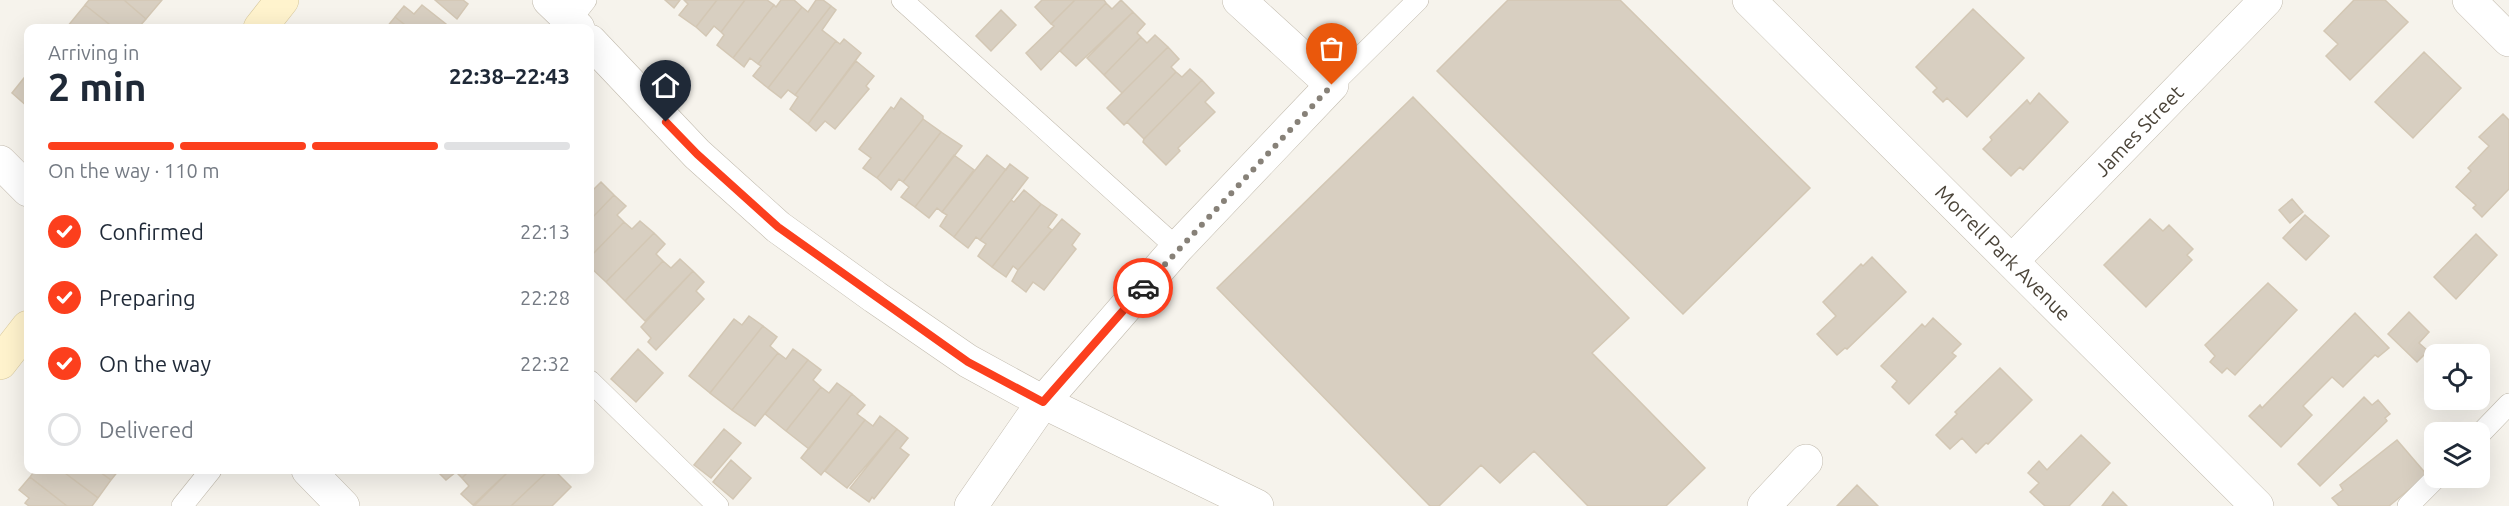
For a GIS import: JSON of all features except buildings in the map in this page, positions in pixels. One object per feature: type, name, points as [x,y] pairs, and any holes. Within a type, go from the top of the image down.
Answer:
[{"type":"street","points":[[263,24],[282,0]]},
{"type":"street","points":[[971,506],[1043,402],[1177,248],[1332,85],[1239,0]]},
{"type":"street","name":"Morrell Park Avenue","points":[[1749,0],[2257,506]]},
{"type":"street","name":"James Street","points":[[2012,261],[2266,0]]},
{"type":"street","points":[[2469,0],[2509,40]]},
{"type":"street","points":[[594,43],[697,154],[778,227],[968,362],[1043,402],[1257,506]]},
{"type":"street","points":[[0,162],[24,186]]},
{"type":"street","points":[[0,363],[24,332]]},
{"type":"street","points":[[1764,506],[1806,461]]},
{"type":"street","points":[[312,474],[343,506]]},
{"type":"lane","points":[[902,0],[1177,248]]},
{"type":"lane","points":[[1332,85],[1418,0]]},
{"type":"lane","points":[[594,385],[718,506]]},
{"type":"lane","points":[[2490,424],[2509,404]]},
{"type":"lane","points":[[182,506],[208,474]]},
{"type":"lane","points":[[2408,506],[2426,488]]},
{"type":"way so far","points":[[1143,288],[1177,248],[1332,85]]},
{"type":"route","points":[[666,122],[697,154],[778,227],[968,362],[1043,402],[1143,288]]}]
